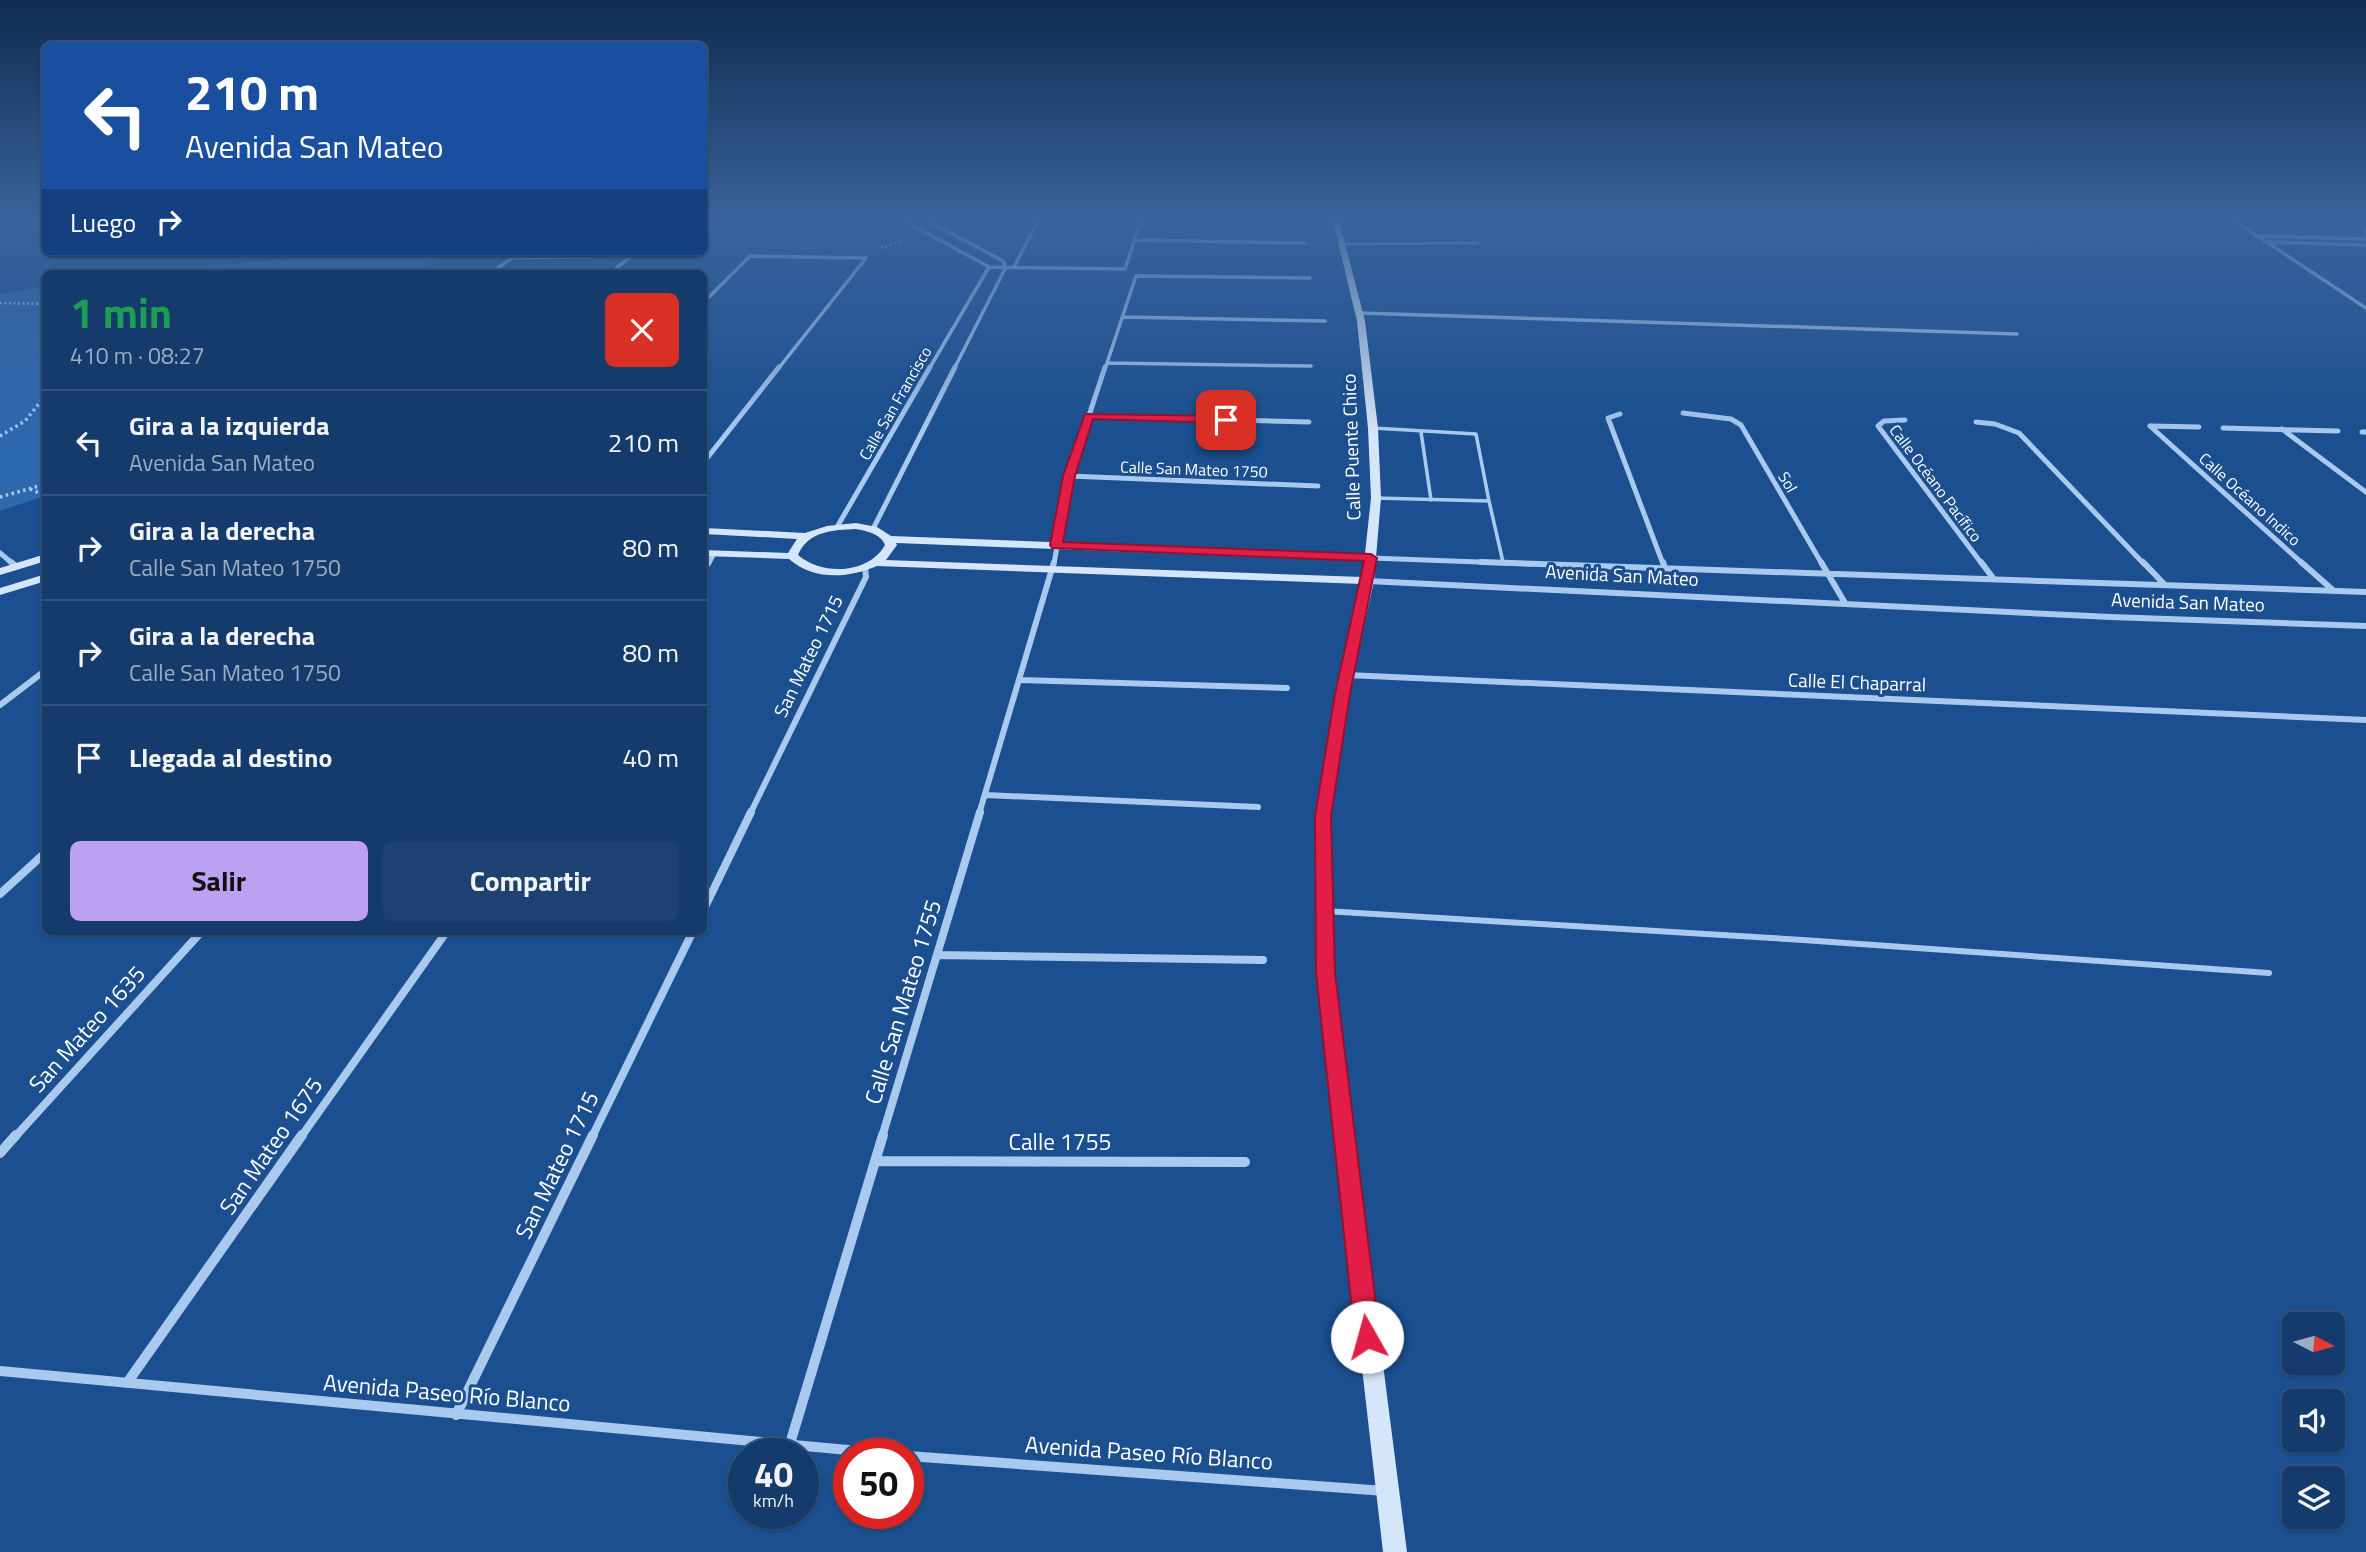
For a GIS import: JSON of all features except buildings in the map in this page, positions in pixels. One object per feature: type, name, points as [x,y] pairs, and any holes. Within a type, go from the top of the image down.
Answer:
[{"type":"main road","name":"Calle Puente Chico","points":[[1354,289],[1359,313],[1373,428],[1376,498],[1368,581],[1323,816],[1325,973],[1395,1552]]},
{"type":"main road","name":"Avenida San Mateo","points":[[707,531],[806,536],[837,527],[873,529],[889,539],[1371,558]]},
{"type":"main road","points":[[792,556],[795,545],[806,536]]},
{"type":"main road","points":[[870,565],[889,551],[889,539]]},
{"type":"main road","points":[[1094,569],[1103,547]]},
{"type":"main road","name":"Avenida San Mateo","points":[[709,553],[792,556],[797,564],[818,571],[846,572],[870,565],[1053,568],[1368,581]]},
{"type":"main road","points":[[0,572],[42,558]]},
{"type":"main road","points":[[0,592],[42,578]]},
{"type":"street","points":[[707,458],[841,289]]},
{"type":"street","name":"Calle San Francisco","points":[[837,527],[976,289]]},
{"type":"street","name":"Calle San Francisco","points":[[873,529],[995,289]]},
{"type":"street","points":[[1053,568],[1069,476],[1131,289]]},
{"type":"street","points":[[2338,289],[2366,307]]},
{"type":"street","points":[[1359,313],[2017,334]]},
{"type":"street","points":[[1122,317],[1325,321]]},
{"type":"street","points":[[1107,363],[1311,366]]},
{"type":"street","name":"Sol","points":[[1683,413],[1731,419],[1741,425],[1845,603]]},
{"type":"street","points":[[1620,414],[1608,418],[1665,568]]},
{"type":"street","points":[[1089,416],[1309,422]]},
{"type":"street","name":"Calle Océano Pacífico","points":[[1905,420],[1884,421],[1878,426],[1993,578]]},
{"type":"street","points":[[1976,422],[1995,424],[2019,433],[2165,585]]},
{"type":"street","name":"Calle Océano Indico","points":[[2199,427],[2150,426],[2334,591]]},
{"type":"street","points":[[2223,428],[2338,431]]},
{"type":"street","points":[[2281,429],[2366,492]]},
{"type":"street","name":"Calle San Mateo 1750","points":[[1069,476],[1318,486]]},
{"type":"street","points":[[0,553],[16,566]]},
{"type":"street","name":"Avenida San Mateo","points":[[1371,558],[2366,592]]},
{"type":"street","name":"San Mateo 1715","points":[[707,903],[870,565]]},
{"type":"street","name":"Calle San Mateo 1755","points":[[792,1438],[1053,568]]},
{"type":"street","name":"Avenida San Mateo","points":[[1368,581],[2366,626]]},
{"type":"street","points":[[0,705],[42,673]]},
{"type":"street","name":"Calle El Chaparral","points":[[1348,675],[2366,719]]},
{"type":"street","points":[[1020,680],[1287,688]]},
{"type":"street","points":[[986,795],[1258,807]]},
{"type":"street","points":[[0,894],[42,856]]},
{"type":"street","name":"San Mateo 1635","points":[[0,1153],[198,935]]},
{"type":"street","name":"San Mateo 1675","points":[[127,1383],[444,935]]},
{"type":"street","name":"San Mateo 1715","points":[[456,1415],[691,935]]},
{"type":"street","points":[[937,955],[1263,960]]},
{"type":"street","name":"Calle 1755","points":[[875,1161],[1245,1161]]},
{"type":"street","name":"Avenida Paseo Río Blanco","points":[[0,1371],[728,1441]]},
{"type":"street","name":"Avenida Paseo Río Blanco","points":[[924,1456],[1386,1491]]},
{"type":"lane","points":[[1373,428],[1476,434],[1503,562]]},
{"type":"lane","points":[[1421,432],[1431,500]]},
{"type":"lane","points":[[1376,498],[1489,501]]},
{"type":"lane","points":[[1325,911],[1817,941],[2269,973]]},
{"type":"path","points":[[0,303],[42,304]]},
{"type":"path","points":[[0,436],[25,421],[42,400]]},
{"type":"path","points":[[0,497],[42,485]]},
{"type":"path","points":[[29,488],[42,494]]},
{"type":"shaded area","points":[[42,289],[42,497],[0,511],[0,294]]},
{"type":"route","points":[[1226,420],[1089,416],[1069,476],[1056,545],[1371,558],[1343,694],[1323,816],[1325,973],[1367,1337]]}]
